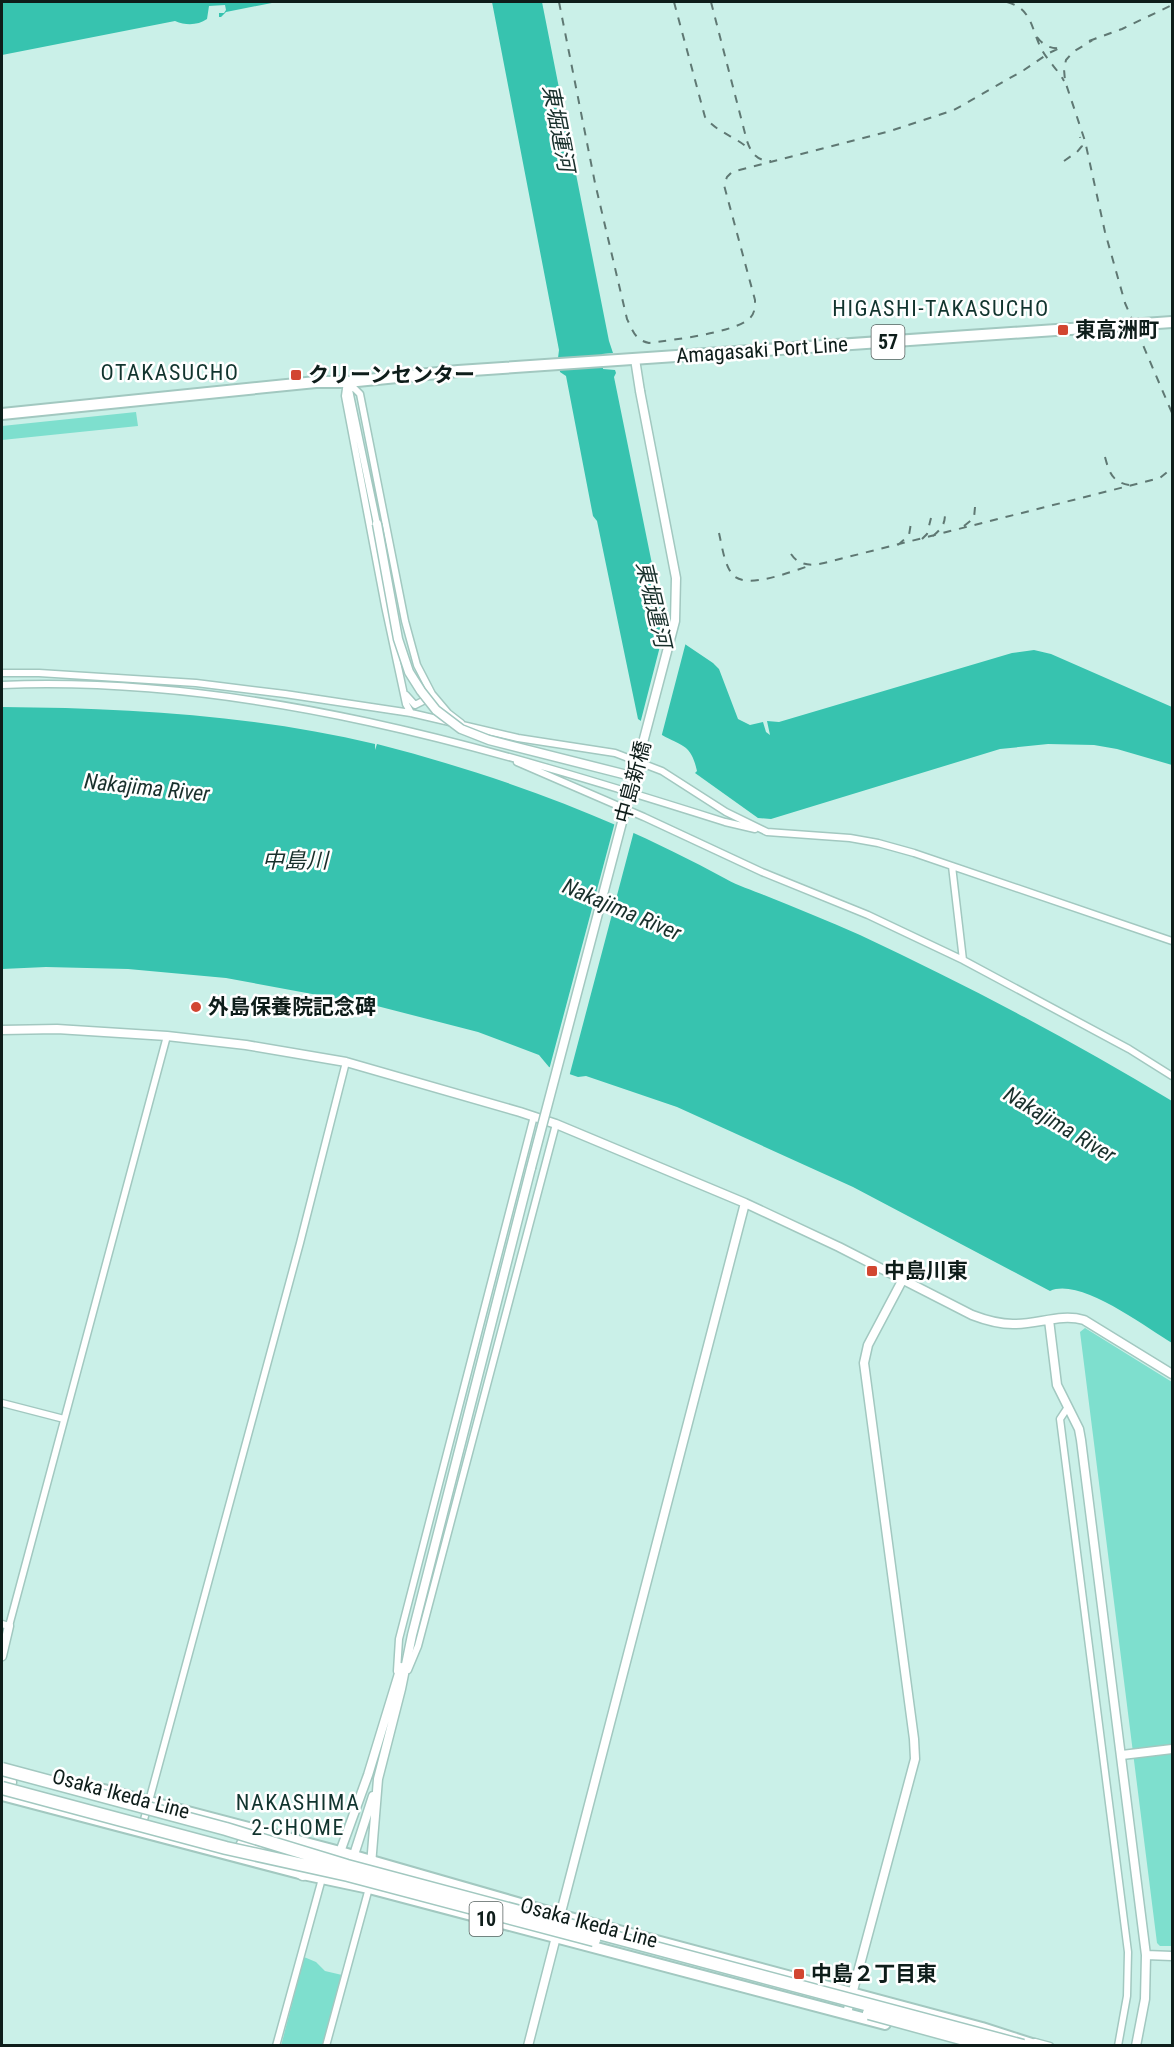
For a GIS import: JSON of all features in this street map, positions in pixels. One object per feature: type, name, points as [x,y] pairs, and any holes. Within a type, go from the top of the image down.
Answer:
[{"type":"highway","points":[[2,1770],[226,1829],[347,1866],[1023,2046]]},
{"type":"highway","points":[[2,1780],[243,1844],[268,1852],[303,1874]]},
{"type":"highway","points":[[2,1788],[226,1848],[348,1875],[990,2046]]},
{"type":"main road","name":"Amagasaki Port Line","points":[[348,382],[458,371],[1173,322]]},
{"type":"main road","name":"57","points":[[2,414],[304,383],[348,382]]},
{"type":"main road","name":"Osaka Ikeda Line","points":[[2,1763],[355,1856],[560,1915],[982,2028],[1038,2046]]},
{"type":"main road","name":"Osaka Ikeda Line","points":[[2,1795],[303,1874],[369,1888],[970,2046]]},
{"type":"street","name":"中島新橋","points":[[400,1681],[589,944],[675,621],[676,578],[635,359]]},
{"type":"street","points":[[348,382],[398,639],[409,672],[421,692],[436,710],[461,729],[489,740],[635,777]]},
{"type":"street","points":[[348,382],[360,394],[405,621],[417,665],[424,681],[448,713],[467,726]]},
{"type":"street","points":[[348,382],[345,396],[401,682],[406,704],[411,713]]},
{"type":"street","points":[[2,673],[39,673],[196,683],[411,713],[518,738],[615,753],[636,759],[662,771],[726,813],[767,832]]},
{"type":"street","points":[[401,682],[408,700],[415,705],[420,704],[426,697],[424,681]]},
{"type":"street","points":[[2,685],[110,687],[179,692],[272,702],[357,718],[491,751],[725,822],[767,832],[850,838],[878,843],[1173,940]]},
{"type":"street","points":[[491,751],[644,817],[762,872],[868,915],[963,960],[1129,1049],[1173,1076]]},
{"type":"street","points":[[952,866],[963,960]]},
{"type":"street","points":[[2,1030],[57,1029],[166,1036],[246,1045],[346,1062],[534,1116],[745,1203],[839,1247],[962,1311],[987,1320],[1014,1324],[1074,1317],[1084,1320],[1173,1374]]},
{"type":"street","points":[[2,1656],[5,1625],[64,1419],[166,1036]]},
{"type":"street","points":[[140,1832],[297,1254],[346,1062]]},
{"type":"street","points":[[321,1878],[332,1877],[350,1865],[355,1856],[378,1779],[400,1681],[399,1639],[534,1116]]},
{"type":"street","points":[[276,2046],[321,1878],[340,1852],[400,1681],[418,1647],[556,1124]]},
{"type":"street","points":[[528,2046],[745,1203]]},
{"type":"street","points":[[846,2013],[915,1759],[864,1363],[868,1345],[903,1279]]},
{"type":"street","points":[[1049,1320],[1056,1379],[1060,1393],[1079,1429],[1081,1440],[1146,1955],[1145,1999],[1136,2046]]},
{"type":"street","points":[[2,1403],[64,1419]]},
{"type":"street","points":[[1068,1407],[1060,1419],[1128,1953],[1127,1996],[1118,2046]]},
{"type":"street","points":[[1122,1755],[1173,1749]]},
{"type":"street","points":[[326,2046],[369,1888],[378,1779]]},
{"type":"street","points":[[1146,1955],[1173,1956]]},
{"type":"street","points":[[982,2028],[1050,2046]]},
{"type":"shaded area","points":[[136,412],[138,426],[2,440],[2,426]]},
{"type":"shaded area","points":[[1085,1328],[1172,1382],[1172,1946],[1160,1946],[1157,1943],[1080,1332]]},
{"type":"shaded area","points":[[304,1957],[316,1962],[325,1971],[342,1975],[323,2045],[281,2046]]},
{"type":"water","points":[[2,2],[277,2],[226,12],[221,17],[219,13],[224,13],[225,5],[209,6],[207,19],[196,24],[175,21],[2,55]]},
{"type":"water","name":"東堀運河","points":[[492,2],[542,2],[613,353],[602,354],[603,369],[615,370],[616,373],[614,377],[664,623],[667,632],[719,669],[738,719],[750,725],[763,722],[766,732],[770,735],[767,721],[779,722],[1012,653],[1034,650],[1051,654],[1172,707],[1172,765],[1117,749],[1094,745],[1048,744],[1000,749],[771,819],[758,818],[695,773],[697,771],[695,762],[685,747],[638,719],[597,521],[593,516],[566,376],[560,372],[559,350]]},
{"type":"water","name":"中島川","points":[[2,707],[96,709],[236,720],[329,734],[375,744],[375,750],[377,744],[422,756],[512,785],[600,818],[685,857],[735,884],[860,935],[979,993],[1057,1035],[1172,1101],[1172,1343],[1095,1297],[1063,1289],[1050,1291],[853,1187],[677,1107],[586,1076],[578,1077],[549,1067],[539,1055],[478,1032],[377,1006],[226,978],[128,969],[46,967],[2,969]]},
{"type":"pier","points":[[667,619],[671,634],[686,642],[661,738],[640,724]]},
{"type":"pier","points":[[615,822],[634,831],[569,1077],[549,1070]]},
{"type":"railway","points":[[559,2],[595,183],[627,319],[637,337],[649,343],[717,332],[742,323],[753,314],[755,300],[724,185],[732,172],[890,131],[954,110],[1060,48]]},
{"type":"railway","points":[[674,2],[705,117],[749,149]]},
{"type":"railway","points":[[711,2],[747,141],[758,158],[771,161]]},
{"type":"railway","points":[[1007,2],[1016,5],[1027,15],[1042,50],[1064,81]]},
{"type":"railway","points":[[1089,41],[1122,29],[1172,5]]},
{"type":"railway","points":[[1037,37],[1047,46],[1060,48]]},
{"type":"railway","points":[[1096,38],[1073,52],[1066,60],[1065,81],[1085,141],[1105,232],[1125,303],[1172,413]]},
{"type":"railway","points":[[1064,161],[1082,146],[1080,137]]},
{"type":"railway","points":[[1105,457],[1112,476],[1123,484],[1129,485]]},
{"type":"railway","points":[[791,554],[798,561],[806,564],[824,563],[1160,478],[1172,468]]},
{"type":"railway","points":[[964,526],[974,518],[975,507]]},
{"type":"railway","points":[[933,536],[942,526],[945,514]]},
{"type":"railway","points":[[922,539],[927,534],[931,518]]},
{"type":"railway","points":[[898,545],[909,535],[911,523]]},
{"type":"railway","points":[[719,533],[727,565],[738,579],[747,581],[769,578],[809,566]]},
{"type":"place","name":"東高洲町","points":[[1063,330]]},
{"type":"place","name":"クリーンセンター","points":[[296,375]]},
{"type":"place","name":"外島保養院記念碑","points":[[196,1007]]},
{"type":"place","name":"中島川東","points":[[872,1271]]},
{"type":"place","name":"中島２丁目東","points":[[799,1974]]},
{"type":"district","name":"HIGASHI-TAKASUCHO","points":[[941,308]]},
{"type":"district","name":"OTAKASUCHO","points":[[170,372]]},
{"type":"district","name":"NAKASHIMA 2-CHOME","points":[[298,1814]]},
{"type":"water label","name":"Nakajima River","points":[[147,787]]},
{"type":"water label","name":"Nakajima River","points":[[622,909]]},
{"type":"water label","name":"Nakajima River","points":[[1060,1124]]}]
